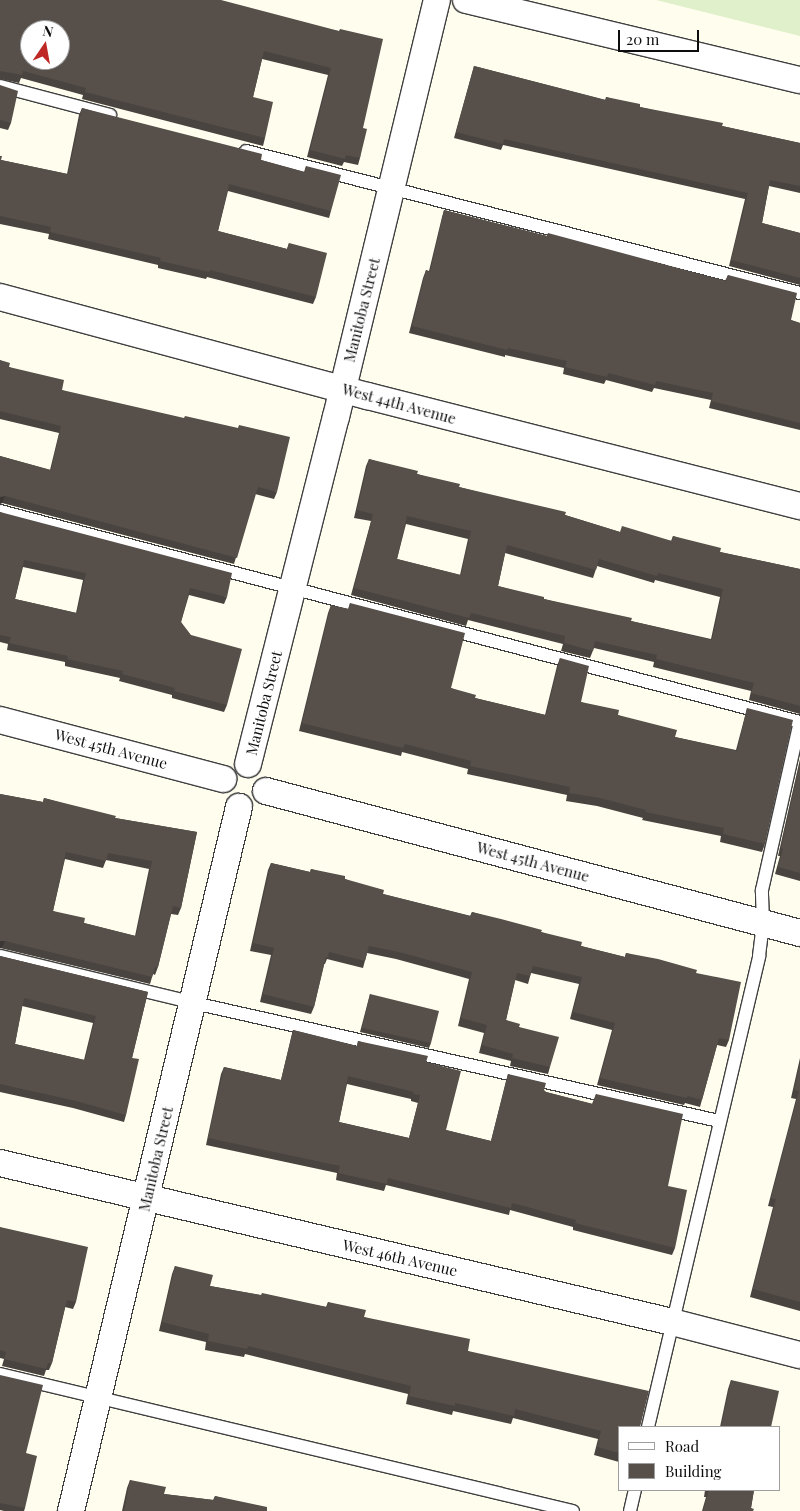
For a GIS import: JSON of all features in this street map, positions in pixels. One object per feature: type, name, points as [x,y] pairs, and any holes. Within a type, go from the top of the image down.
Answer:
[{"type":"street","name":"Manitoba Street","points":[[248,764],[294,588],[437,0]]},
{"type":"street","points":[[466,0],[800,80]]},
{"type":"street","name":"West 44th Avenue","points":[[0,297],[343,389],[800,506]]},
{"type":"street","name":"West 45th Avenue","points":[[0,720],[223,779]]},
{"type":"street","points":[[248,764],[261,771],[266,784],[266,790],[259,803],[253,806],[239,807],[227,800],[223,793],[223,779],[236,765],[248,764]]},
{"type":"street","name":"West 45th Avenue","points":[[266,790],[800,933]]},
{"type":"street","name":"Manitoba Street","points":[[71,1511],[194,1003],[239,807]]},
{"type":"street","name":"West 46th Avenue","points":[[0,1163],[672,1322],[800,1355]]},
{"type":"lane","points":[[0,86],[124,119]]},
{"type":"lane","points":[[229,146],[800,293]]},
{"type":"lane","points":[[0,511],[800,722],[762,890],[763,923],[759,956],[648,1426]]},
{"type":"lane","points":[[0,956],[194,1003],[719,1121]]},
{"type":"lane","points":[[0,1374],[573,1511]]},
{"type":"lane","points":[[630,1511],[635,1491]]},
{"type":"green space","points":[[656,0],[800,0],[800,36]]},
{"type":"building","points":[[0,0],[221,0],[339,31],[340,29],[383,39],[363,128],[367,129],[360,158],[346,155],[345,159],[310,150],[331,68],[264,51],[253,97],[273,102],[265,138],[85,92],[86,88],[23,71],[22,75],[0,71]]},
{"type":"building","points":[[474,66],[606,100],[606,97],[640,104],[640,107],[723,123],[722,126],[800,143],[800,186],[770,180],[762,223],[800,233],[800,278],[731,260],[748,193],[504,139],[503,144],[456,132]]},
{"type":"building","points":[[0,85],[18,91],[11,123],[0,120]]},
{"type":"building","points":[[82,108],[262,154],[261,160],[305,172],[306,166],[341,175],[331,211],[229,184],[218,231],[287,249],[289,243],[327,253],[316,297],[210,270],[209,272],[160,261],[161,258],[50,232],[51,227],[0,216],[0,156],[2,156],[1,160],[68,174]]},
{"type":"building","points":[[444,210],[547,236],[548,233],[726,281],[728,275],[797,293],[791,320],[800,323],[800,423],[711,401],[713,393],[656,381],[655,385],[608,373],[607,377],[565,367],[567,361],[508,348],[507,350],[412,326],[426,270],[430,272]]},
{"type":"building","points":[[0,360],[10,363],[9,367],[64,380],[62,390],[184,418],[185,416],[238,428],[239,425],[290,437],[277,492],[258,487],[237,558],[5,496],[0,497],[0,456],[51,470],[61,426],[0,411]]},
{"type":"building","points":[[369,459],[418,471],[417,474],[460,484],[459,487],[566,512],[565,515],[620,532],[622,526],[672,541],[673,536],[721,548],[720,552],[800,569],[800,706],[751,693],[754,683],[656,659],[657,655],[595,641],[593,651],[564,643],[565,636],[471,613],[469,618],[354,588],[373,514],[357,510]],"holes":[[[407,516],[471,531],[461,575],[397,559]],[[507,545],[596,570],[599,559],[657,576],[658,573],[723,589],[712,640],[631,621],[632,618],[544,599],[544,597],[498,586]]]},
{"type":"building","points":[[0,512],[232,573],[227,597],[190,588],[181,622],[191,635],[242,649],[227,705],[174,691],[175,688],[122,674],[123,671],[67,659],[68,656],[9,643],[11,637],[0,635]],"holes":[[[24,560],[86,573],[77,613],[15,599]]]},
{"type":"building","points":[[350,603],[465,633],[451,688],[476,695],[475,698],[546,715],[560,658],[589,666],[581,702],[619,710],[618,715],[677,730],[675,737],[737,751],[747,708],[793,720],[765,844],[723,834],[724,828],[645,812],[646,810],[600,798],[569,793],[570,787],[470,766],[471,761],[405,744],[403,748],[302,723],[331,605],[349,609]]},
{"type":"building","points":[[800,763],[800,873],[778,867]]},
{"type":"building","points":[[0,794],[43,802],[44,798],[116,816],[115,818],[197,832],[181,908],[173,906],[158,967],[155,967],[152,977],[0,941]],"holes":[[[66,852],[106,861],[108,853],[152,861],[136,936],[84,923],[85,918],[53,911]]]},
{"type":"building","points":[[271,863],[310,872],[311,869],[345,876],[345,879],[384,890],[383,894],[471,916],[472,912],[501,919],[542,930],[541,932],[582,942],[581,946],[625,957],[626,953],[658,959],[697,970],[696,973],[741,982],[729,1040],[719,1038],[702,1100],[600,1078],[615,1023],[573,1012],[582,977],[533,966],[530,976],[517,973],[506,1020],[520,1024],[519,1027],[559,1037],[550,1067],[512,1058],[513,1054],[482,1045],[487,1025],[461,1018],[472,972],[399,952],[369,946],[365,961],[329,952],[328,957],[326,957],[314,1007],[263,994],[274,948],[253,943]]},
{"type":"building","points":[[0,956],[148,992],[132,1058],[139,1059],[126,1115],[76,1101],[0,1084]],"holes":[[[24,998],[96,1016],[85,1060],[15,1044]]]},
{"type":"building","points":[[370,994],[439,1011],[431,1043],[362,1028]]},
{"type":"building","points":[[293,1030],[357,1046],[358,1041],[428,1056],[426,1062],[461,1071],[446,1130],[491,1141],[508,1074],[546,1083],[544,1090],[546,1092],[593,1104],[596,1094],[683,1114],[668,1186],[687,1190],[675,1248],[575,1223],[576,1220],[512,1203],[511,1208],[388,1178],[387,1184],[338,1173],[340,1166],[208,1138],[224,1067],[281,1080]],"holes":[[[348,1076],[414,1092],[413,1094],[420,1095],[409,1138],[339,1122]]]},
{"type":"building","points":[[800,1064],[800,1302],[753,1289],[776,1199],[771,1198],[799,1091],[794,1090]]},
{"type":"building","points":[[0,1227],[88,1247],[76,1302],[67,1300],[52,1363],[48,1363],[46,1369],[4,1359],[6,1352],[0,1350]]},
{"type":"building","points":[[175,1266],[213,1275],[210,1286],[261,1295],[262,1293],[327,1307],[328,1302],[366,1310],[364,1317],[470,1339],[468,1351],[649,1391],[640,1426],[618,1426],[618,1453],[597,1447],[601,1431],[515,1409],[514,1416],[455,1403],[455,1406],[409,1396],[411,1386],[248,1346],[247,1349],[208,1341],[209,1334],[162,1322]]},
{"type":"building","points":[[0,1375],[43,1385],[26,1453],[37,1456],[25,1508],[0,1503]]},
{"type":"building","points":[[731,1380],[779,1391],[771,1426],[721,1426]]},
{"type":"building","points":[[130,1480],[166,1487],[164,1494],[214,1500],[215,1496],[267,1507],[267,1511],[124,1511]]},
{"type":"building","points":[[709,1491],[754,1491],[751,1508],[754,1509],[753,1511],[703,1511]]}]
